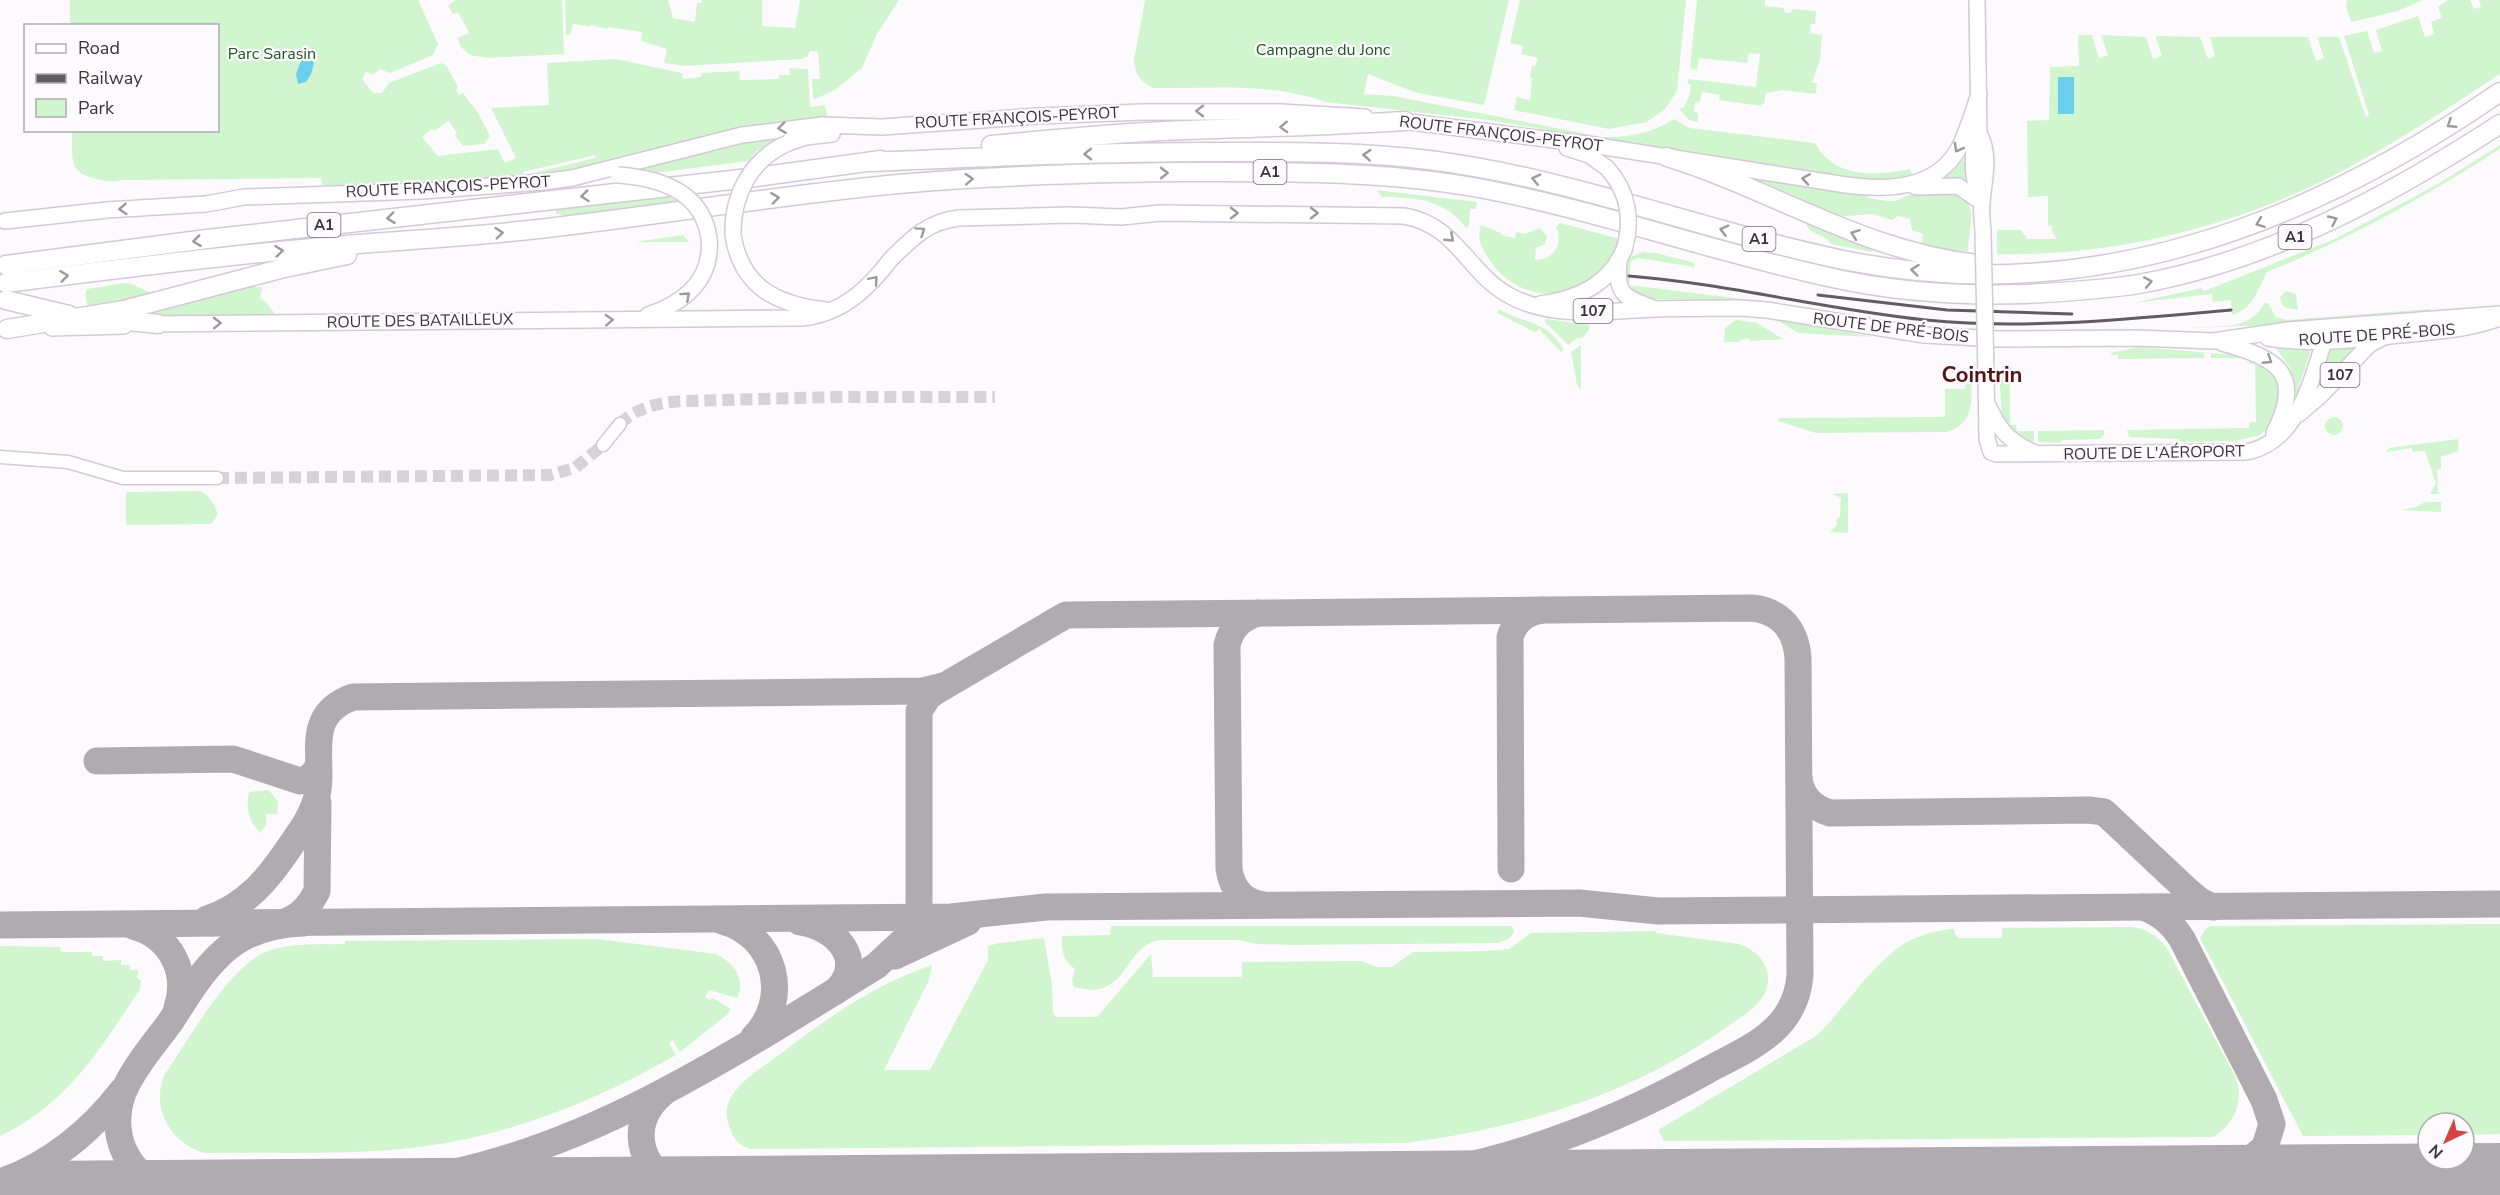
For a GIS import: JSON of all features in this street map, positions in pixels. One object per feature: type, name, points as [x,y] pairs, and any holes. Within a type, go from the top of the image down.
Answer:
[{"type":"highway","name":"A1","points":[[6,283],[271,232],[871,162],[1049,154],[1179,152],[1288,152],[1398,157],[1470,166],[1532,178],[1785,246],[1873,265],[1928,272],[1982,275],[2055,271],[2158,254],[2206,241],[2299,207],[2396,158],[2500,92]]},
{"type":"highway","points":[[871,162],[949,150],[1110,134],[1318,127],[1406,121]]},
{"type":"highway","name":"A1","points":[[6,283],[318,247],[441,239],[537,229],[803,194],[953,180],[1104,174],[1342,173],[1423,180],[1509,194],[1585,212],[1772,264],[1852,282],[1953,294],[2037,293],[2144,283],[2223,263],[2274,246],[2378,198],[2500,124]]},
{"type":"highway","points":[[1667,157],[1732,180],[1842,229],[1908,251],[1960,262],[1999,266],[2098,264]]},
{"type":"highway","points":[[7,328],[85,318],[326,259],[441,239]]},
{"type":"highway","points":[[6,283],[85,318],[158,324]]},
{"type":"main road","name":"107","points":[[1977,0],[1979,133],[1985,144],[1986,187],[1982,202],[1986,398]]},
{"type":"main road","name":"ROUTE FRANÇOIS-PEYROT","points":[[5,221],[107,210],[206,204],[244,197],[422,191],[572,178],[763,131],[822,125],[882,127],[1142,111],[1281,112],[1406,121],[1586,144],[1863,188],[1904,187],[1930,177],[1954,155],[1966,132],[1979,94]]},
{"type":"main road","points":[[832,311],[793,305],[768,294],[755,282],[744,268],[736,252],[733,235],[735,204],[747,178],[770,153],[788,143],[806,137],[882,127]]},
{"type":"main road","points":[[1541,139],[1589,155],[1607,168],[1620,185],[1628,208],[1629,225],[1621,255],[1618,282],[1621,291],[1634,301],[1656,309]]},
{"type":"main road","points":[[572,178],[618,176],[657,181],[679,190],[700,212],[709,238],[706,269],[691,292],[674,305],[634,319]]},
{"type":"main road","points":[[1904,187],[1954,186],[1963,189],[1982,202]]},
{"type":"main road","name":"ROUTE DES BATAILLEUX","points":[[7,328],[158,324],[802,318],[832,311],[854,299],[867,289],[891,259],[924,228],[937,222],[959,218],[1290,213],[1388,214],[1425,221]]},
{"type":"main road","name":"ROUTE DE PRÉ-BOIS","points":[[1425,221],[1448,235],[1476,268],[1498,289],[1531,305],[1556,311],[1767,310],[1876,329],[1964,338],[2138,338],[2213,341],[2288,330],[2326,335],[2385,337],[2476,327],[2500,316]]},
{"type":"main road","points":[[1531,305],[1583,294],[1599,284],[1621,255]]},
{"type":"main road","name":"ROUTE DE PRÉ-BOIS","points":[[2326,335],[2500,316]]},
{"type":"main road","name":"ROUTE DE L'AÉROPORT","points":[[1986,398],[1987,439],[1991,452],[2000,455],[2254,451],[2269,444],[2297,416],[2326,335]]},
{"type":"main road","name":"107","points":[[2297,416],[2319,397],[2369,345],[2385,337]]},
{"type":"main road","points":[[2213,341],[2261,355],[2283,374],[2287,389],[2286,402],[2269,444]]},
{"type":"main road","points":[[1986,398],[1996,423],[2005,435],[2019,446],[2038,454]]},
{"type":"street","points":[[603,445],[620,424]]},
{"type":"street","points":[[0,457],[68,462],[123,478],[217,478]]},
{"type":"green space","name":"Parc Sarasin","points":[[70,0],[418,0],[438,44],[433,55],[390,73],[380,69],[373,75],[366,72],[362,79],[373,93],[382,93],[389,83],[441,63],[446,65],[458,87],[456,90],[459,95],[463,93],[478,113],[490,136],[484,144],[463,146],[455,136],[457,133],[449,121],[422,137],[438,156],[498,149],[505,163],[516,158],[491,108],[549,105],[547,63],[616,59],[682,73],[683,79],[701,77],[701,73],[739,71],[740,80],[779,79],[779,75],[790,75],[789,68],[808,69],[810,107],[825,105],[828,119],[763,124],[561,174],[420,185],[322,185],[321,178],[109,181],[81,173],[76,168],[72,156],[72,132],[219,132],[219,24],[70,24]],"holes":[[[596,155],[595,158],[525,175],[523,172]]]},
{"type":"green space","points":[[455,0],[562,0],[564,54],[487,58],[470,55],[461,47],[457,38],[469,33],[458,12],[453,14],[448,6]]},
{"type":"green space","points":[[565,0],[668,0],[673,18],[695,22],[697,3],[701,3],[702,0],[762,0],[762,26],[795,28],[800,0],[899,0],[877,34],[862,68],[835,90],[815,99],[812,79],[820,79],[818,52],[810,51],[807,57],[801,59],[684,66],[664,63],[667,49],[641,41],[642,32],[573,24],[570,35],[566,35]]},
{"type":"green space","name":"Campagne du Jonc","points":[[1145,0],[1509,0],[1484,105],[1417,93],[1368,74],[1364,94],[1393,96],[1602,137],[1640,134],[1674,119],[1689,128],[1815,143],[1823,155],[1845,169],[1883,173],[1910,169],[1913,177],[1867,182],[1488,120],[1325,102],[1262,89],[1153,88],[1139,77],[1134,60]]},
{"type":"green space","points":[[1520,0],[1686,0],[1677,91],[1665,109],[1647,122],[1609,129],[1514,110],[1517,97],[1530,100],[1532,66],[1535,66],[1538,58],[1521,54],[1523,46],[1510,43]]},
{"type":"green space","points":[[1697,0],[1765,0],[1765,6],[1784,8],[1784,12],[1791,13],[1792,9],[1816,11],[1815,24],[1811,24],[1810,33],[1822,35],[1820,60],[1812,83],[1817,83],[1816,94],[1782,90],[1766,93],[1764,104],[1761,106],[1719,100],[1720,95],[1702,92],[1700,101],[1695,103],[1694,112],[1698,113],[1698,122],[1689,120],[1679,109],[1684,107],[1690,94],[1691,84],[1688,84],[1688,79],[1756,87],[1760,54],[1749,53],[1747,63],[1699,58],[1697,70],[1692,69],[1690,67]]},
{"type":"green space","points":[[2347,0],[2423,0],[2398,11],[2351,22],[2346,7]]},
{"type":"green space","points":[[2448,0],[2470,0],[2474,9],[2481,7],[2479,0],[2500,0],[2500,74],[2357,163],[2273,203],[2183,232],[2090,249],[1997,254],[1997,230],[2021,230],[2027,239],[2057,239],[2052,232],[2052,226],[2048,226],[2048,196],[2028,197],[2027,121],[2049,120],[2050,67],[2079,66],[2078,35],[2092,35],[2099,58],[2108,55],[2101,35],[2146,37],[2153,59],[2162,56],[2155,36],[2200,37],[2208,59],[2215,56],[2210,37],[2308,37],[2316,61],[2324,58],[2317,37],[2339,37],[2366,117],[2369,115],[2344,36],[2367,31],[2374,53],[2382,51],[2376,30],[2418,16],[2425,37],[2434,34],[2431,22],[2442,18],[2438,7]]},
{"type":"green space","points":[[784,135],[757,151],[748,161],[654,173],[635,170],[725,145]]},
{"type":"green space","points":[[2500,145],[2500,149],[2414,201],[2327,246],[2267,272],[2250,304],[2239,312],[2232,315],[2231,300],[2213,302],[2212,294],[2133,303],[2202,288],[2203,291],[2335,239],[2436,185]]},
{"type":"green space","points":[[1967,155],[1971,183],[1937,181],[1954,170]]},
{"type":"green space","points":[[1735,175],[1861,194],[1884,201],[1895,201],[1934,191],[1959,194],[1965,198],[1970,210],[1968,251],[1944,250],[1917,245],[1922,243],[1923,234],[1912,230],[1910,219],[1898,216],[1892,220],[1872,214],[1836,217]]},
{"type":"green space","points":[[1376,190],[1477,202],[1476,209],[1470,209],[1469,226],[1466,228],[1449,211],[1439,206],[1418,199],[1383,197]]},
{"type":"green space","points":[[662,194],[678,201],[570,216],[556,214],[555,207]]},
{"type":"green space","points":[[1807,220],[1873,247],[1872,252],[1831,244],[1808,228]]},
{"type":"green space","points":[[1560,223],[1620,239],[1611,260],[1598,276],[1581,287],[1562,293],[1542,293],[1522,288],[1504,276],[1489,259],[1479,239],[1481,225],[1501,235],[1515,238],[1516,232],[1525,234],[1540,228],[1547,237],[1545,244],[1536,248],[1535,260],[1542,259],[1556,250],[1559,239],[1556,227]]},
{"type":"green space","points":[[683,235],[689,242],[635,242]]},
{"type":"green space","points":[[1643,252],[1695,263],[1694,267],[1638,258],[1631,261],[1629,285],[1751,300],[1648,299],[1630,294],[1625,280],[1626,267],[1630,257]]},
{"type":"green space","points":[[125,283],[149,292],[150,295],[88,308],[85,295],[87,289]]},
{"type":"green space","points":[[251,287],[263,287],[260,298],[277,316],[158,316],[155,313]]},
{"type":"green space","points":[[2286,291],[2296,294],[2298,310],[2282,305],[2280,297]]},
{"type":"green space","points":[[2265,303],[2268,303],[2276,317],[2287,320],[2431,309],[2431,311],[2347,318],[2347,322],[2190,328],[2241,323],[2258,313]]},
{"type":"green space","points":[[1499,309],[1543,328],[1557,340],[1564,350],[1561,352],[1539,329],[1535,332],[1497,313]]},
{"type":"green space","points":[[1546,319],[1589,325],[1589,330],[1582,338],[1577,338],[1568,345],[1545,322]]},
{"type":"green space","points":[[1775,319],[1873,337],[1798,333]]},
{"type":"green space","points":[[1736,320],[1757,323],[1783,339],[1752,341],[1747,338],[1737,342],[1724,342],[1725,328]]},
{"type":"green space","points":[[1581,345],[1580,389],[1577,385],[1571,352]]},
{"type":"green space","points":[[2350,345],[2353,353],[2317,391],[2315,389],[2331,346]]},
{"type":"green space","points":[[2307,346],[2310,353],[2299,386],[2302,388],[2297,396],[2290,368],[2276,348]]},
{"type":"green space","points":[[2139,347],[2210,353],[2204,353],[2204,358],[2118,359],[2118,355],[2111,355],[2111,353]]},
{"type":"green space","points":[[2211,353],[2246,356],[2272,372],[2278,381],[2281,396],[2269,428],[2260,435],[2236,441],[2181,442],[2178,439],[2129,437],[2127,430],[2249,428],[2249,422],[2256,422],[2255,364],[2249,364],[2248,358],[2211,358]]},
{"type":"green space","points":[[1971,372],[1971,400],[1968,416],[1956,428],[1947,432],[1816,433],[1778,421],[1779,418],[1945,417],[1945,389],[1964,389]]},
{"type":"green space","points":[[2010,373],[2010,425],[2016,425],[2017,431],[2034,431],[2034,442],[2015,433],[2002,416],[1999,374]]},
{"type":"green space","points":[[2334,417],[2340,420],[2343,426],[2340,432],[2334,435],[2328,432],[2325,426],[2328,420]]},
{"type":"green space","points":[[2104,430],[2104,435],[2100,439],[2063,440],[2060,443],[2038,442],[2038,431]]},
{"type":"green space","points":[[2458,439],[2459,451],[2441,457],[2441,469],[2437,469],[2438,492],[2441,494],[2430,494],[2436,483],[2425,451],[2413,452],[2412,448],[2386,452],[2389,448]]},
{"type":"green space","points":[[201,491],[212,501],[218,514],[211,524],[126,525],[126,492]]},
{"type":"green space","points":[[1848,493],[1848,533],[1830,532],[1837,525],[1836,520],[1840,516],[1841,498],[1832,494]]},
{"type":"green space","points":[[2425,502],[2441,502],[2441,512],[2401,510],[2416,507]]},
{"type":"green space","points":[[269,790],[278,802],[277,814],[266,814],[266,825],[260,833],[249,814],[249,792]]},
{"type":"green space","points":[[2500,924],[2500,1134],[2476,1135],[2476,1111],[2416,1111],[2416,1135],[2303,1136],[2200,938],[2210,926]]},
{"type":"green space","points":[[1111,926],[1512,926],[1514,932],[1510,938],[1498,943],[1295,945],[1256,944],[1238,940],[1160,940],[1148,944],[1116,980],[1105,987],[1092,990],[1074,987],[1072,981],[1075,969],[1064,955],[1062,936],[1110,935]]},
{"type":"green space","points":[[2133,927],[2152,934],[2167,948],[2236,1078],[2239,1096],[2236,1112],[2227,1125],[2213,1137],[1664,1141],[1658,1130],[1816,1036],[1884,959],[1915,938],[1954,929],[1955,935],[1959,938],[2002,938],[2002,928]]},
{"type":"green space","points":[[1656,931],[1656,933],[1739,944],[1750,950],[1763,962],[1768,974],[1767,988],[1763,996],[1746,1014],[1687,1053],[1611,1091],[1532,1118],[1448,1137],[1405,1143],[751,1149],[735,1139],[727,1118],[728,1104],[733,1094],[758,1070],[815,1028],[871,992],[932,965],[929,980],[884,1070],[930,1070],[988,960],[988,946],[999,943],[1044,938],[1052,985],[1053,1013],[1056,1017],[1097,1017],[1151,954],[1153,977],[1242,977],[1242,963],[1244,962],[1361,961],[1377,967],[1392,967],[1413,952],[1509,949],[1531,933]]},
{"type":"green space","points":[[598,939],[716,954],[727,961],[736,972],[739,977],[740,991],[737,998],[709,990],[705,997],[710,1000],[713,998],[731,1009],[728,1014],[680,1052],[673,1040],[669,1043],[676,1055],[644,1073],[543,1117],[473,1137],[377,1151],[204,1153],[182,1142],[173,1133],[162,1113],[160,1101],[164,1076],[184,1044],[238,972],[266,952],[295,945],[345,944],[345,941]]},
{"type":"green space","points":[[0,946],[60,947],[61,952],[92,952],[92,956],[103,956],[103,961],[121,960],[121,965],[130,965],[130,970],[137,970],[139,973],[136,977],[141,981],[140,989],[111,1033],[64,1091],[24,1123],[0,1136]]},
{"type":"water","points":[[309,57],[314,63],[311,74],[306,82],[298,84],[296,74],[301,61]]},
{"type":"water","points":[[2058,77],[2074,77],[2074,114],[2058,114]]},
{"type":"taxiway","points":[[303,923],[258,931],[242,938],[224,951],[199,979],[132,1074],[118,1111],[118,1128],[128,1159],[152,1182],[167,1189],[185,1193],[352,1187],[451,1173],[508,1158],[564,1138],[672,1088],[776,1028],[876,966],[904,940],[919,910],[919,711],[928,697],[936,691],[1066,615],[1752,608],[1771,613],[1785,624],[1794,639],[1798,658],[1800,975],[1797,994],[1790,1010],[1769,1034],[1740,1053],[1624,1112],[1537,1146],[1492,1159],[1446,1170],[1353,1184],[1190,1186]]},
{"type":"taxiway","points":[[1511,869],[1510,637],[1515,626],[1522,619],[1542,610]]},
{"type":"taxiway","points":[[1258,613],[1238,624],[1227,645],[1229,869],[1233,883],[1244,898],[1264,905]]},
{"type":"taxiway","points":[[207,919],[234,907],[256,889],[274,869],[302,829],[316,800],[319,785],[321,728],[326,716],[337,705],[353,697],[923,691],[944,686]]},
{"type":"taxiway","points":[[97,761],[233,759],[300,781],[310,777],[318,768]]},
{"type":"taxiway","points":[[1799,778],[1805,796],[1818,808],[1830,813],[2089,810],[2104,812],[2187,890],[2200,901],[2213,907]]},
{"type":"taxiway","points":[[282,923],[303,911],[317,891],[318,803]]},
{"type":"taxiway","points":[[0,925],[951,917],[1046,907],[1579,903],[1658,911],[2500,904]]},
{"type":"taxiway","points":[[2143,907],[2165,919],[2182,939],[2264,1100],[2272,1124],[2265,1147],[2228,1178]]},
{"type":"taxiway","points":[[722,921],[740,928],[755,940],[772,970],[775,987],[772,1004],[766,1021],[754,1037]]},
{"type":"taxiway","points":[[800,922],[825,931],[843,947],[848,957],[849,968],[845,979],[836,991]]},
{"type":"taxiway","points":[[895,956],[968,922]]},
{"type":"taxiway","points":[[133,926],[157,938],[173,957],[180,981],[177,1008]]},
{"type":"taxiway","points":[[0,1182],[35,1167],[68,1146],[97,1120],[122,1091]]},
{"type":"taxiway","points":[[663,1093],[650,1106],[643,1121],[641,1136],[644,1150],[650,1164],[660,1176],[674,1185],[690,1190]]},
{"type":"taxiway","points":[[1479,1183],[1499,1195]]},
{"type":"taxiway","points":[[1570,1195],[1590,1183]]},
{"type":"taxiway","points":[[97,1194],[101,1195]]},
{"type":"runway","points":[[31,1195],[2500,1177]]},
{"type":"tunnel","points":[[620,424],[641,410],[658,404],[676,402],[836,397],[995,397]]},
{"type":"tunnel","points":[[217,478],[550,475],[575,468],[603,445]]},
{"type":"railway","points":[[1629,276],[1704,285],[1889,316],[1964,323],[2040,324],[2231,310]]},
{"type":"railway","points":[[1818,295],[1947,310],[2072,314]]},
{"type":"district","name":"Cointrin","points":[[1982,375]]}]
